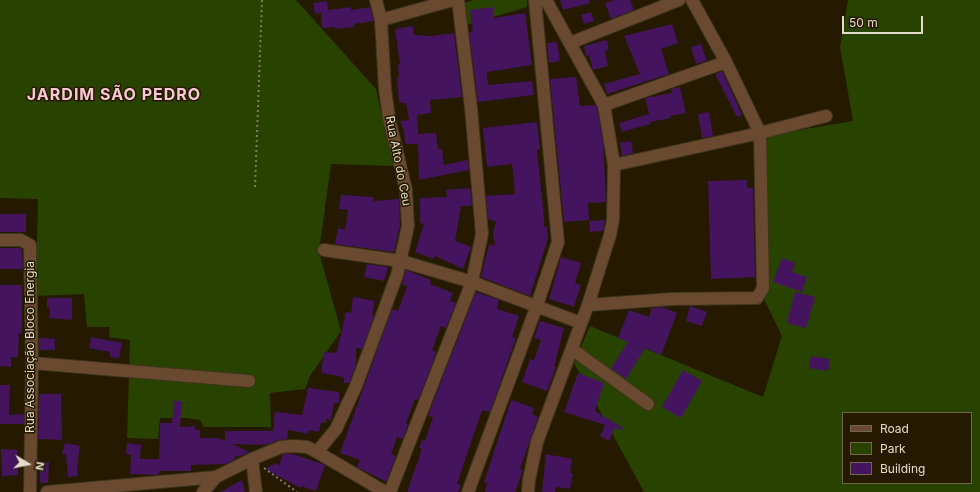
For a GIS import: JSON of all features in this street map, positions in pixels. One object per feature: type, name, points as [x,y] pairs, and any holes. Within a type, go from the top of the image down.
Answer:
[{"type":"street","name":"Rua Alto do Ceu","points":[[318,452],[336,429],[356,386],[401,261],[408,226],[406,190],[389,118],[385,89],[381,20],[376,0]]},
{"type":"street","points":[[381,20],[453,0]]},
{"type":"street","points":[[390,492],[472,282],[482,234],[471,108],[458,0]]},
{"type":"street","points":[[468,492],[536,308],[558,242],[535,0]]},
{"type":"street","points":[[528,492],[537,442],[573,350],[610,235],[613,220],[614,165],[604,105],[546,0]]},
{"type":"street","points":[[570,43],[679,0]]},
{"type":"street","points":[[588,305],[672,299],[757,298],[762,288],[760,133],[726,62],[692,0]]},
{"type":"street","points":[[604,105],[726,62]]},
{"type":"street","points":[[614,165],[760,133],[826,116]]},
{"type":"street","name":"Rua Associação Bloco Energia","points":[[0,240],[26,241],[30,246],[32,363],[30,492]]},
{"type":"street","points":[[324,250],[401,261],[472,282],[536,308],[581,323]]},
{"type":"street","points":[[573,350],[648,404]]},
{"type":"street","points":[[32,363],[249,380]]},
{"type":"street","points":[[47,492],[216,477],[252,459],[280,448],[294,446],[307,447],[318,452],[385,492]]},
{"type":"street","points":[[252,459],[256,492]]},
{"type":"street","points":[[203,492],[216,477]]},
{"type":"path","points":[[255,187],[262,0]]},
{"type":"path","points":[[252,459],[297,492]]},
{"type":"green space","points":[[0,0],[296,0],[376,89],[393,166],[331,164],[319,252],[341,331],[310,376],[305,389],[270,393],[271,427],[204,427],[200,420],[186,418],[160,418],[158,439],[127,438],[130,340],[109,337],[110,327],[87,327],[84,294],[36,296],[38,199],[0,198]]},
{"type":"green space","points":[[474,0],[527,0],[527,7],[466,25],[464,3]]},
{"type":"green space","points":[[848,0],[980,0],[980,492],[644,492],[574,363],[590,326],[763,397],[782,336],[764,299],[766,245],[764,136],[853,121],[840,47]]},
{"type":"building","points":[[560,0],[589,0],[590,3],[563,10]]},
{"type":"building","points":[[614,0],[630,0],[634,10],[611,19],[605,3]]},
{"type":"building","points":[[327,1],[328,10],[351,7],[351,10],[370,7],[374,21],[354,24],[354,27],[335,29],[335,27],[322,28],[321,13],[315,14],[313,3]]},
{"type":"building","points":[[493,7],[494,18],[525,13],[532,65],[487,72],[488,85],[532,81],[534,95],[478,102],[469,32],[473,31],[470,10]]},
{"type":"building","points":[[591,12],[594,21],[584,24],[581,15]]},
{"type":"building","points":[[672,24],[678,43],[661,49],[669,74],[607,94],[604,84],[640,74],[624,36]]},
{"type":"building","points":[[413,26],[414,35],[431,36],[454,33],[462,97],[430,100],[431,113],[417,115],[418,134],[436,133],[438,149],[442,149],[444,165],[468,160],[469,170],[419,180],[418,144],[405,144],[404,131],[400,121],[409,120],[406,103],[399,103],[397,77],[399,77],[398,64],[400,64],[395,29]]},
{"type":"building","points":[[607,40],[609,50],[605,51],[608,66],[593,70],[589,55],[586,56],[584,46]]},
{"type":"building","points":[[557,42],[560,61],[549,63],[547,43]]},
{"type":"building","points":[[701,44],[707,61],[696,64],[691,47]]},
{"type":"building","points":[[722,71],[742,115],[737,117],[715,74]]},
{"type":"building","points":[[576,77],[580,106],[596,105],[597,108],[603,142],[606,202],[588,203],[589,220],[564,222],[550,79]]},
{"type":"building","points":[[680,87],[686,113],[670,116],[671,118],[650,122],[650,124],[622,132],[619,123],[649,114],[645,98],[672,93],[671,89]]},
{"type":"building","points":[[709,112],[713,136],[702,138],[698,114]]},
{"type":"building","points":[[537,122],[540,149],[537,150],[544,227],[547,227],[548,238],[530,296],[481,277],[489,244],[495,246],[493,232],[496,222],[488,219],[486,196],[515,194],[512,164],[487,167],[483,128]]},
{"type":"building","points":[[631,141],[633,153],[622,156],[620,143]]},
{"type":"building","points":[[747,180],[747,188],[753,188],[755,277],[711,279],[708,181]]},
{"type":"building","points":[[470,188],[472,206],[461,206],[455,241],[471,247],[463,269],[435,256],[434,259],[415,252],[424,224],[420,223],[420,198],[447,197],[446,190]]},
{"type":"building","points":[[341,195],[373,197],[374,201],[399,199],[400,225],[394,252],[335,244],[338,228],[345,230],[348,210],[339,209]]},
{"type":"building","points":[[0,214],[26,214],[26,232],[0,232]]},
{"type":"building","points":[[605,220],[603,231],[590,232],[589,221]]},
{"type":"building","points":[[0,248],[22,249],[23,269],[0,269]]},
{"type":"building","points":[[561,257],[581,263],[575,283],[581,285],[574,307],[549,299]]},
{"type":"building","points":[[782,258],[795,263],[792,272],[807,277],[802,292],[773,282]]},
{"type":"building","points":[[367,264],[388,267],[384,281],[364,277]]},
{"type":"building","points":[[406,270],[431,280],[430,284],[453,293],[450,301],[456,303],[446,328],[441,326],[432,350],[436,352],[432,364],[418,400],[415,399],[406,423],[408,424],[403,439],[397,437],[391,454],[396,456],[386,482],[357,467],[360,460],[340,453],[392,309],[398,311],[407,286],[402,284]]},
{"type":"building","points":[[0,285],[22,285],[22,333],[19,333],[18,357],[11,357],[11,367],[0,366]]},
{"type":"building","points":[[476,292],[499,300],[497,309],[519,316],[512,337],[516,338],[490,412],[482,410],[457,484],[461,485],[458,492],[407,492],[422,449],[419,448],[422,440],[425,441],[433,417],[428,416],[430,410]]},
{"type":"building","points":[[795,292],[815,297],[806,328],[787,323]]},
{"type":"building","points":[[353,297],[375,301],[372,315],[374,316],[362,349],[356,348],[356,365],[349,383],[344,383],[344,377],[321,373],[324,352],[335,353],[337,351],[346,312],[351,313]]},
{"type":"building","points":[[47,298],[72,298],[72,320],[49,318],[50,308],[47,308]]},
{"type":"building","points":[[690,306],[707,312],[702,326],[686,321]]},
{"type":"building","points":[[662,307],[677,313],[661,355],[645,348],[626,379],[611,368],[628,342],[618,338],[629,310],[649,317],[652,308]]},
{"type":"building","points":[[540,321],[564,328],[554,367],[556,367],[547,391],[522,382],[530,359],[534,360],[541,340],[534,338]]},
{"type":"building","points":[[91,337],[122,343],[119,358],[110,357],[110,352],[89,348]]},
{"type":"building","points":[[39,338],[55,339],[55,350],[39,350]]},
{"type":"building","points":[[811,356],[830,359],[828,371],[809,368]]},
{"type":"building","points":[[683,370],[702,381],[681,418],[662,407]]},
{"type":"building","points":[[578,373],[604,383],[595,411],[623,428],[622,430],[615,428],[609,441],[600,436],[605,425],[564,412]]},
{"type":"building","points":[[0,385],[10,385],[9,415],[24,414],[24,424],[0,424]]},
{"type":"building","points":[[308,388],[339,392],[339,403],[334,403],[331,420],[326,419],[326,423],[321,422],[319,432],[309,430],[308,434],[288,430],[287,439],[278,440],[266,445],[232,444],[250,452],[241,456],[235,456],[235,459],[226,464],[191,465],[191,471],[159,471],[159,475],[130,474],[131,455],[126,454],[127,443],[141,445],[140,459],[159,459],[160,423],[172,423],[174,401],[182,401],[180,427],[195,426],[195,430],[200,430],[200,438],[218,438],[225,441],[225,431],[273,431],[275,412],[302,415]]},
{"type":"building","points":[[39,394],[61,394],[62,440],[38,439]]},
{"type":"building","points":[[511,400],[534,408],[532,414],[538,417],[520,469],[523,470],[515,492],[485,492],[487,483],[484,482]]},
{"type":"building","points":[[65,443],[80,446],[77,466],[78,476],[68,477],[66,455],[62,454]]},
{"type":"building","points":[[1,449],[17,450],[18,475],[2,476]]},
{"type":"building","points":[[283,454],[293,454],[325,465],[316,491],[301,486],[300,488],[265,469],[276,463],[279,465]]},
{"type":"building","points":[[546,454],[572,459],[570,473],[573,473],[570,489],[556,487],[555,492],[542,492]]},
{"type":"building","points":[[40,462],[49,462],[48,483],[40,483]]},
{"type":"building","points":[[242,480],[245,492],[220,492],[235,484]]},
{"type":"district","name":"JARDIM SÃO PEDRO","points":[[114,95]]}]
